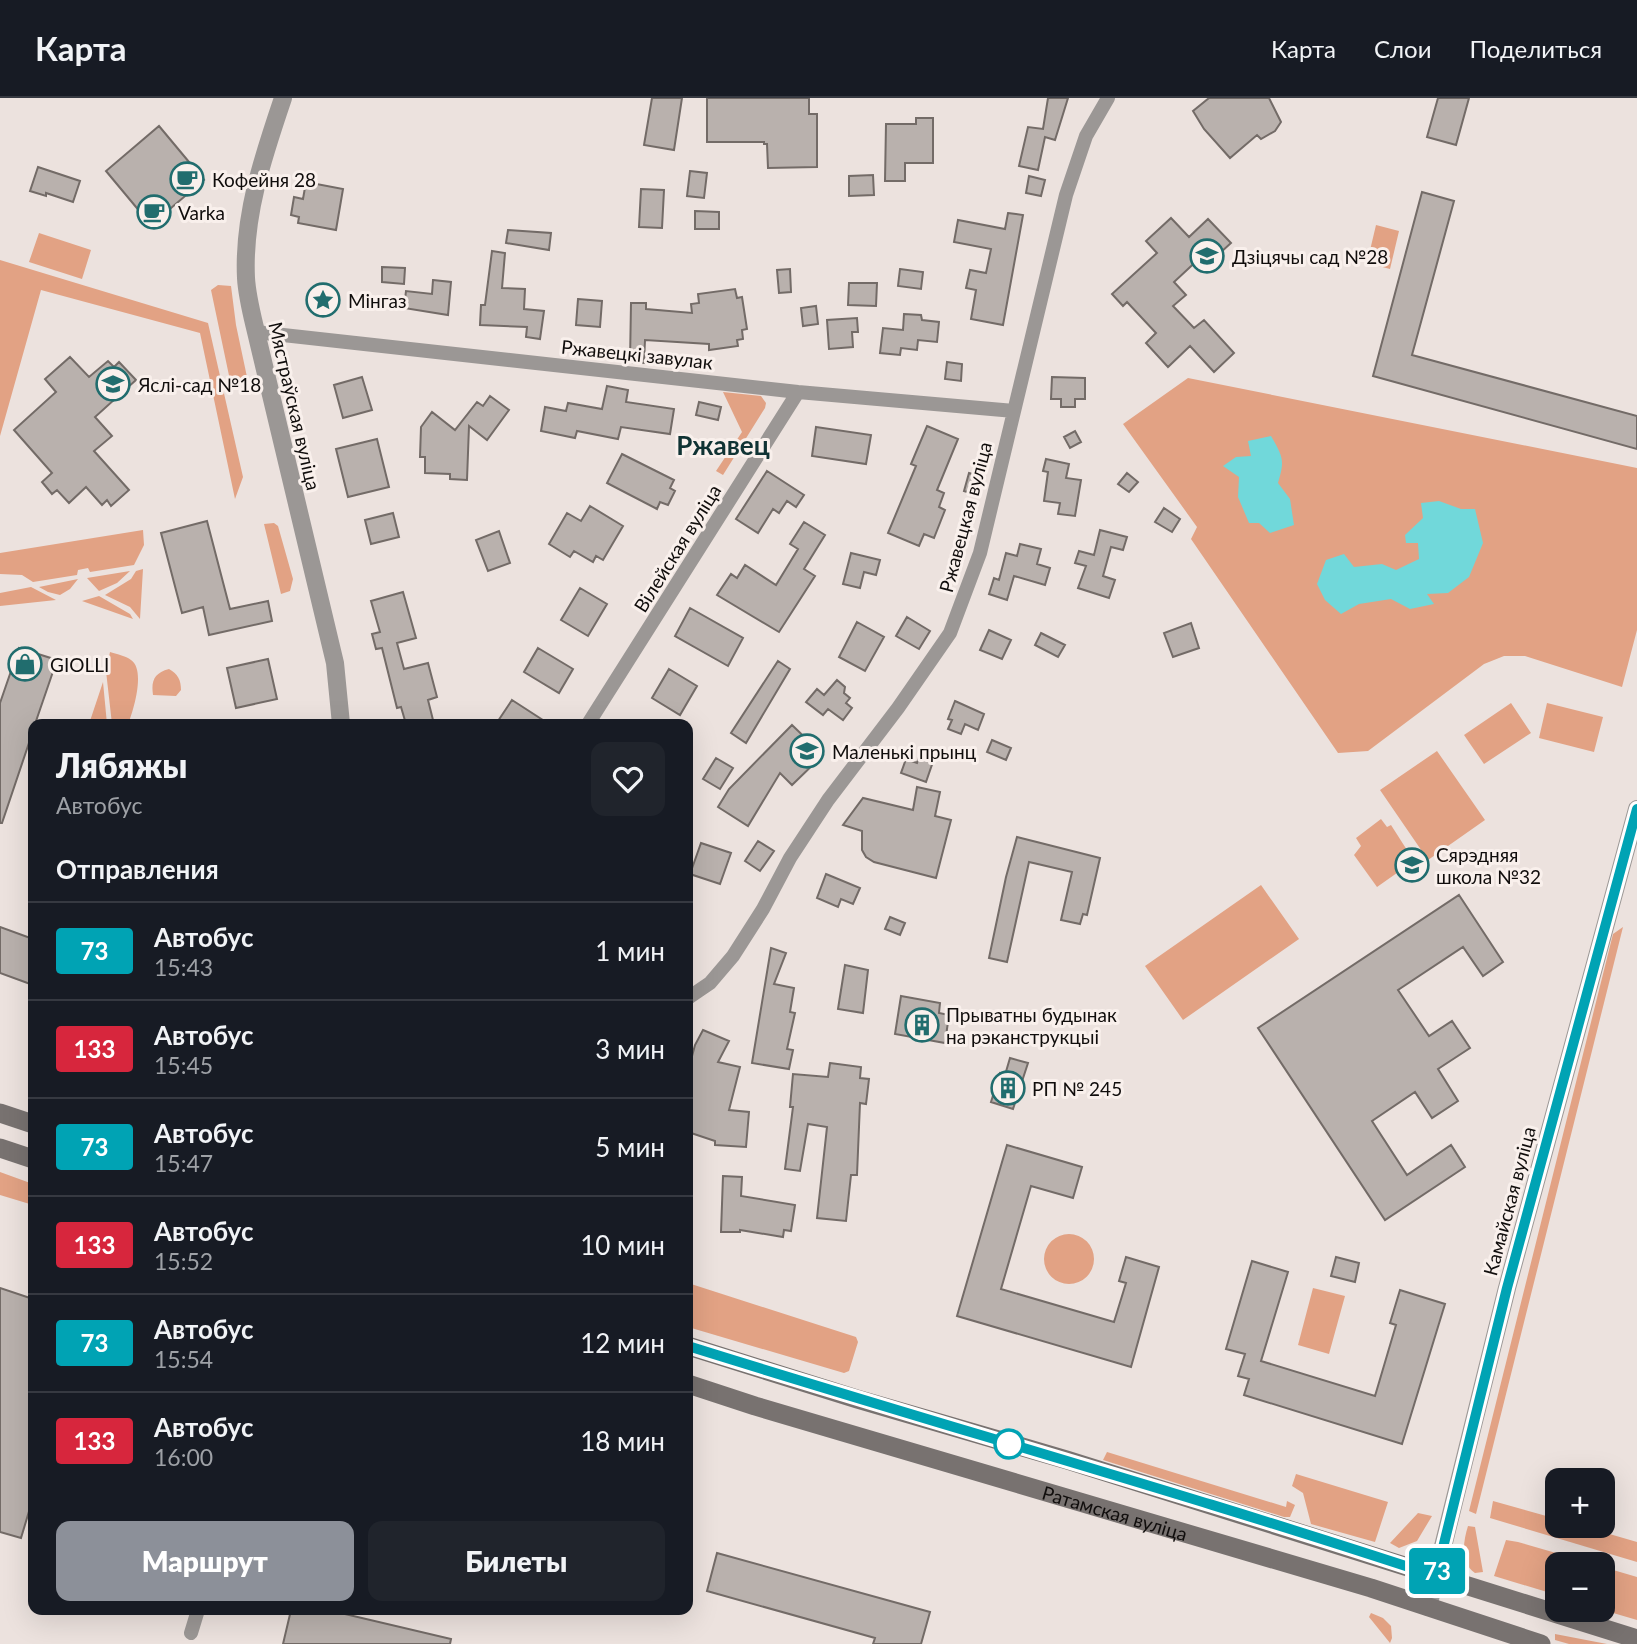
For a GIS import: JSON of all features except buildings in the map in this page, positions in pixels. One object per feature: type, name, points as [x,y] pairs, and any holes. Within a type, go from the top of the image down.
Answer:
[{"type":"main road","points":[[0,1113],[28,1122]]},
{"type":"main road","points":[[0,1147],[28,1157]]},
{"type":"main road","name":"Ратамская вуліца","points":[[693,1348],[1080,1464],[1637,1639]]},
{"type":"main road","name":"Ратамская вуліца","points":[[693,1386],[1428,1607],[1541,1644]]},
{"type":"street","name":"Мястраўская вуліца","points":[[283,98],[265,151],[248,218],[245,245],[246,282],[335,663],[341,719]]},
{"type":"street","name":"Ржавецкая вуліца","points":[[693,995],[710,983],[733,956],[763,909],[790,858],[828,800],[898,708],[950,633],[980,553],[1066,195],[1086,136],[1108,98]]},
{"type":"street","name":"Ржавецкі завулак","points":[[256,332],[798,391],[1014,411]]},
{"type":"street","name":"Вілейская вуліца","points":[[591,719],[798,391]]},
{"type":"street","name":"Камайская вуліца","points":[[1428,1607],[1507,1288],[1637,809]]},
{"type":"street","points":[[191,1633],[196,1615]]},
{"type":"shaded area","points":[[1376,225],[1399,231],[1390,269],[1367,263]]},
{"type":"shaded area","points":[[39,233],[91,250],[82,279],[29,262]]},
{"type":"shaded area","points":[[0,260],[208,323],[243,477],[235,499],[200,333],[41,290],[0,436]]},
{"type":"shaded area","points":[[218,285],[231,286],[247,377],[240,385],[231,385],[211,290]]},
{"type":"shaded area","points":[[1188,378],[1637,468],[1637,630],[1622,687],[1525,656],[1504,656],[1484,664],[1368,751],[1338,753],[1191,539],[1197,527],[1123,424]]},
{"type":"shaded area","points":[[723,392],[761,396],[766,403],[723,475],[716,471],[742,432]]},
{"type":"shaded area","points":[[274,523],[278,526],[293,579],[290,591],[281,594],[264,524]]},
{"type":"shaded area","points":[[143,530],[144,545],[134,565],[90,572],[88,568],[78,570],[77,575],[33,582],[22,575],[0,574],[0,553]]},
{"type":"shaded area","points":[[143,569],[140,619],[130,607],[105,595],[131,579],[136,571]]},
{"type":"shaded area","points":[[130,571],[117,583],[99,591],[87,578]]},
{"type":"shaded area","points":[[78,579],[70,589],[60,595],[39,587]]},
{"type":"shaded area","points":[[31,587],[56,600],[0,606],[0,593]]},
{"type":"shaded area","points":[[99,596],[130,614],[133,619],[82,601]]},
{"type":"shaded area","points":[[110,652],[124,656],[135,665],[138,681],[130,719],[111,719],[106,671]]},
{"type":"shaded area","points":[[169,669],[178,678],[181,690],[176,696],[153,695],[155,678]]},
{"type":"shaded area","points":[[103,682],[107,719],[91,719]]},
{"type":"shaded area","points":[[1511,703],[1531,733],[1484,764],[1464,735]]},
{"type":"shaded area","points":[[1547,703],[1603,717],[1594,752],[1539,738]]},
{"type":"shaded area","points":[[1437,751],[1485,820],[1428,860],[1380,790]]},
{"type":"shaded area","points":[[1381,819],[1387,827],[1391,825],[1414,861],[1377,887],[1354,855],[1361,846],[1356,838]]},
{"type":"shaded area","points":[[1261,885],[1299,939],[1183,1020],[1145,966]]},
{"type":"shaded area","points":[[1623,927],[1476,1514],[1469,1511],[1613,934]]},
{"type":"shaded area","points":[[0,1172],[28,1182],[28,1203],[0,1195]]},
{"type":"shaded area","points":[[1069,1234],[1087,1241],[1094,1259],[1087,1277],[1069,1284],[1051,1277],[1044,1259],[1051,1241]]},
{"type":"shaded area","points":[[693,1285],[856,1337],[858,1342],[849,1371],[844,1373],[693,1328]]},
{"type":"shaded area","points":[[1313,1288],[1345,1296],[1329,1354],[1298,1345]]},
{"type":"shaded area","points":[[1107,1452],[1286,1507],[1287,1501],[1295,1505],[1290,1517],[1284,1517],[1103,1460]]},
{"type":"shaded area","points":[[1296,1474],[1388,1502],[1375,1542],[1311,1524],[1303,1493],[1292,1486]]},
{"type":"shaded area","points":[[1493,1501],[1545,1516],[1545,1534],[1490,1518]]},
{"type":"shaded area","points":[[1418,1513],[1432,1516],[1417,1541],[1399,1548],[1390,1543]]},
{"type":"shaded area","points":[[1468,1526],[1475,1527],[1483,1572],[1475,1573],[1465,1558],[1464,1545]]},
{"type":"shaded area","points":[[1615,1536],[1637,1542],[1637,1562],[1615,1555],[1615,1552],[1604,1552],[1557,1538],[1615,1538]]},
{"type":"shaded area","points":[[1506,1540],[1553,1552],[1545,1552],[1545,1591],[1494,1576]]},
{"type":"shaded area","points":[[1615,1571],[1637,1577],[1637,1620],[1615,1614]]},
{"type":"shaded area","points":[[1371,1613],[1383,1618],[1391,1626],[1390,1643],[1369,1617]]},
{"type":"shaded area","points":[[1555,1634],[1607,1644],[1569,1644],[1555,1640]]},
{"type":"water","points":[[1271,436],[1282,459],[1278,483],[1290,499],[1294,525],[1270,533],[1259,523],[1249,523],[1238,497],[1239,477],[1223,466],[1236,457],[1251,456],[1248,441]]},
{"type":"water","points":[[1439,501],[1461,509],[1475,509],[1483,543],[1469,577],[1448,593],[1427,594],[1434,604],[1410,609],[1391,599],[1359,604],[1341,614],[1325,600],[1317,584],[1326,560],[1344,554],[1354,567],[1382,564],[1396,570],[1419,559],[1418,543],[1406,543],[1405,535],[1423,518],[1421,503]]},
{"type":"bus line","name":"73","points":[[693,1348],[1067,1460],[1436,1576],[1507,1288],[1637,809]]},
{"type":"place","name":"Кофейня 28","points":[[187,179]]},
{"type":"place","name":"Varka","points":[[154,212]]},
{"type":"place","name":"Дзіцячы сад №28","points":[[1207,256]]},
{"type":"place","name":"Мінгаз","points":[[323,300]]},
{"type":"place","name":"Яслі-сад №18","points":[[113,384]]},
{"type":"place","name":"GIOLLI","points":[[25,664]]},
{"type":"place","name":"Маленькі прынц","points":[[807,751]]},
{"type":"place","name":"Сярэдняя школа №32","points":[[1412,865]]},
{"type":"place","name":"Прыватны будынак на рэканструкцыі","points":[[922,1025]]},
{"type":"place","name":"РП № 245","points":[[1008,1088]]},
{"type":"district","name":"Ржавец","points":[[723,445]]}]
